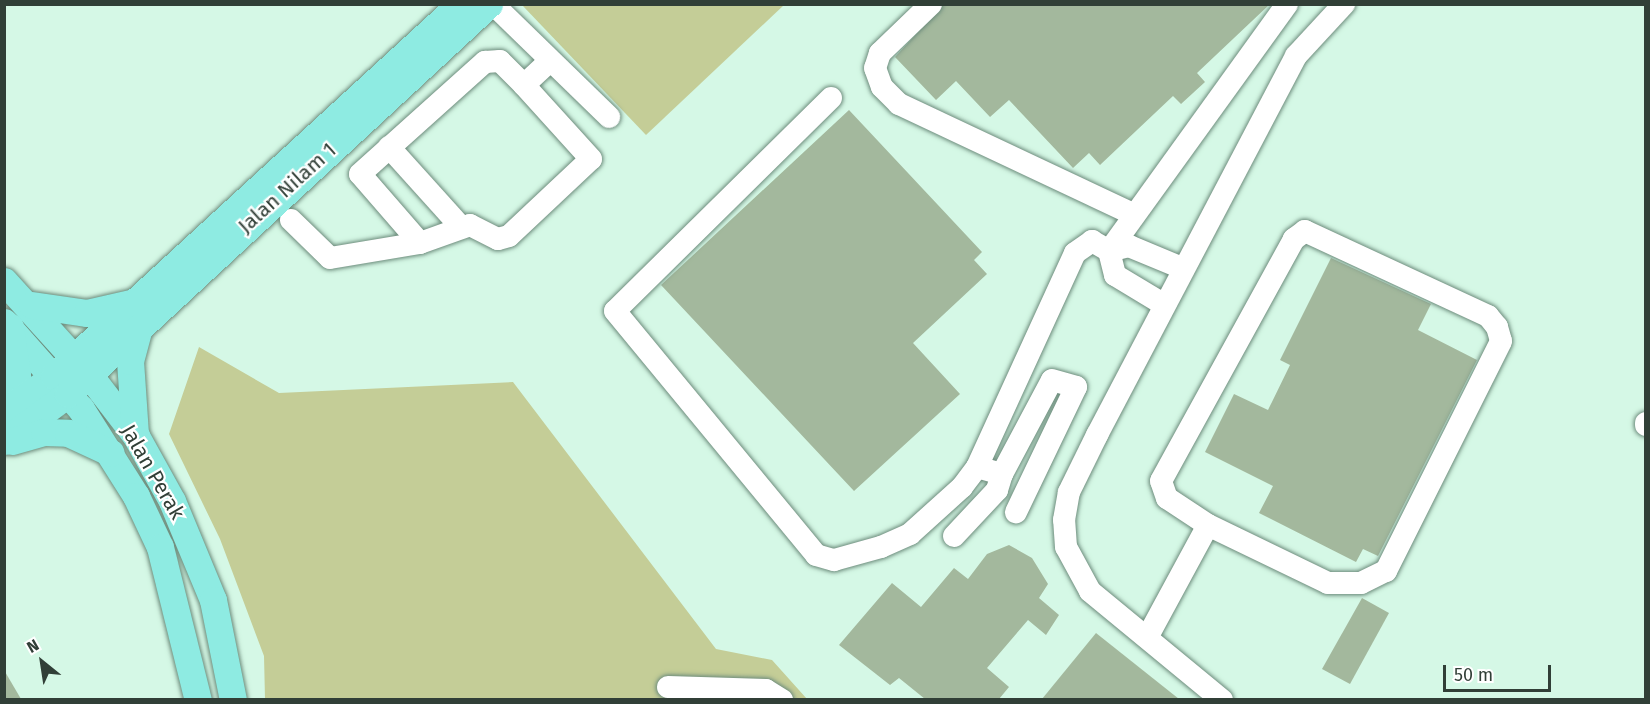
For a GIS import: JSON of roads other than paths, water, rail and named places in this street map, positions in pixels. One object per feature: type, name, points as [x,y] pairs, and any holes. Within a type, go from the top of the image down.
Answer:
[{"type":"main road","name":"Jalan Nilam 1","points":[[61,385],[460,4]]},
{"type":"main road","name":"Jalan Nilam 1","points":[[136,314],[491,4]]},
{"type":"main road","name":"Jalan Perak","points":[[4,281],[32,305],[136,436],[204,573],[228,656],[233,699]]},
{"type":"main road","points":[[32,305],[87,313],[136,314],[129,381],[136,436]]},
{"type":"main road","points":[[4,403],[17,375],[7,325]]},
{"type":"main road","name":"Jalan Perak","points":[[7,325],[61,385],[113,453],[160,547],[198,699]]},
{"type":"main road","points":[[4,412],[61,385]]},
{"type":"main road","points":[[4,442],[61,385]]},
{"type":"main road","points":[[4,442],[44,432],[68,433],[113,453]]},
{"type":"street","points":[[491,4],[609,117]]},
{"type":"street","points":[[931,4],[880,52],[875,68],[882,87],[899,104],[1133,214]]},
{"type":"street","points":[[1163,304],[1115,276],[1109,251],[1133,214],[1287,4]]},
{"type":"street","points":[[1222,699],[1148,636],[1090,591],[1066,547],[1064,520],[1069,492],[1163,304],[1296,56],[1344,4]]},
{"type":"street","points":[[291,220],[330,258],[420,243],[461,226],[478,227],[498,239],[509,236],[590,163],[589,153],[500,61],[485,62],[389,147],[360,179],[420,243]]},
{"type":"street","points":[[525,85],[550,61]]},
{"type":"street","points":[[831,98],[622,299],[615,311],[619,321],[816,555],[852,556],[910,534],[977,467],[1075,254],[1092,241],[1109,251],[1129,246],[1182,268]]},
{"type":"street","points":[[389,147],[461,226]]},
{"type":"street","points":[[1305,231],[1488,316],[1497,327],[1502,341],[1386,571],[1361,583],[1328,583],[1208,525],[1167,498],[1161,481],[1294,239],[1305,231]]},
{"type":"street","points":[[954,536],[997,490],[1002,474],[1050,382],[1073,385],[1077,392],[1016,512]]},
{"type":"street","points":[[977,467],[1002,474]]},
{"type":"street","points":[[1148,636],[1208,525]]},
{"type":"street","points":[[668,687],[766,690],[782,699]]}]
